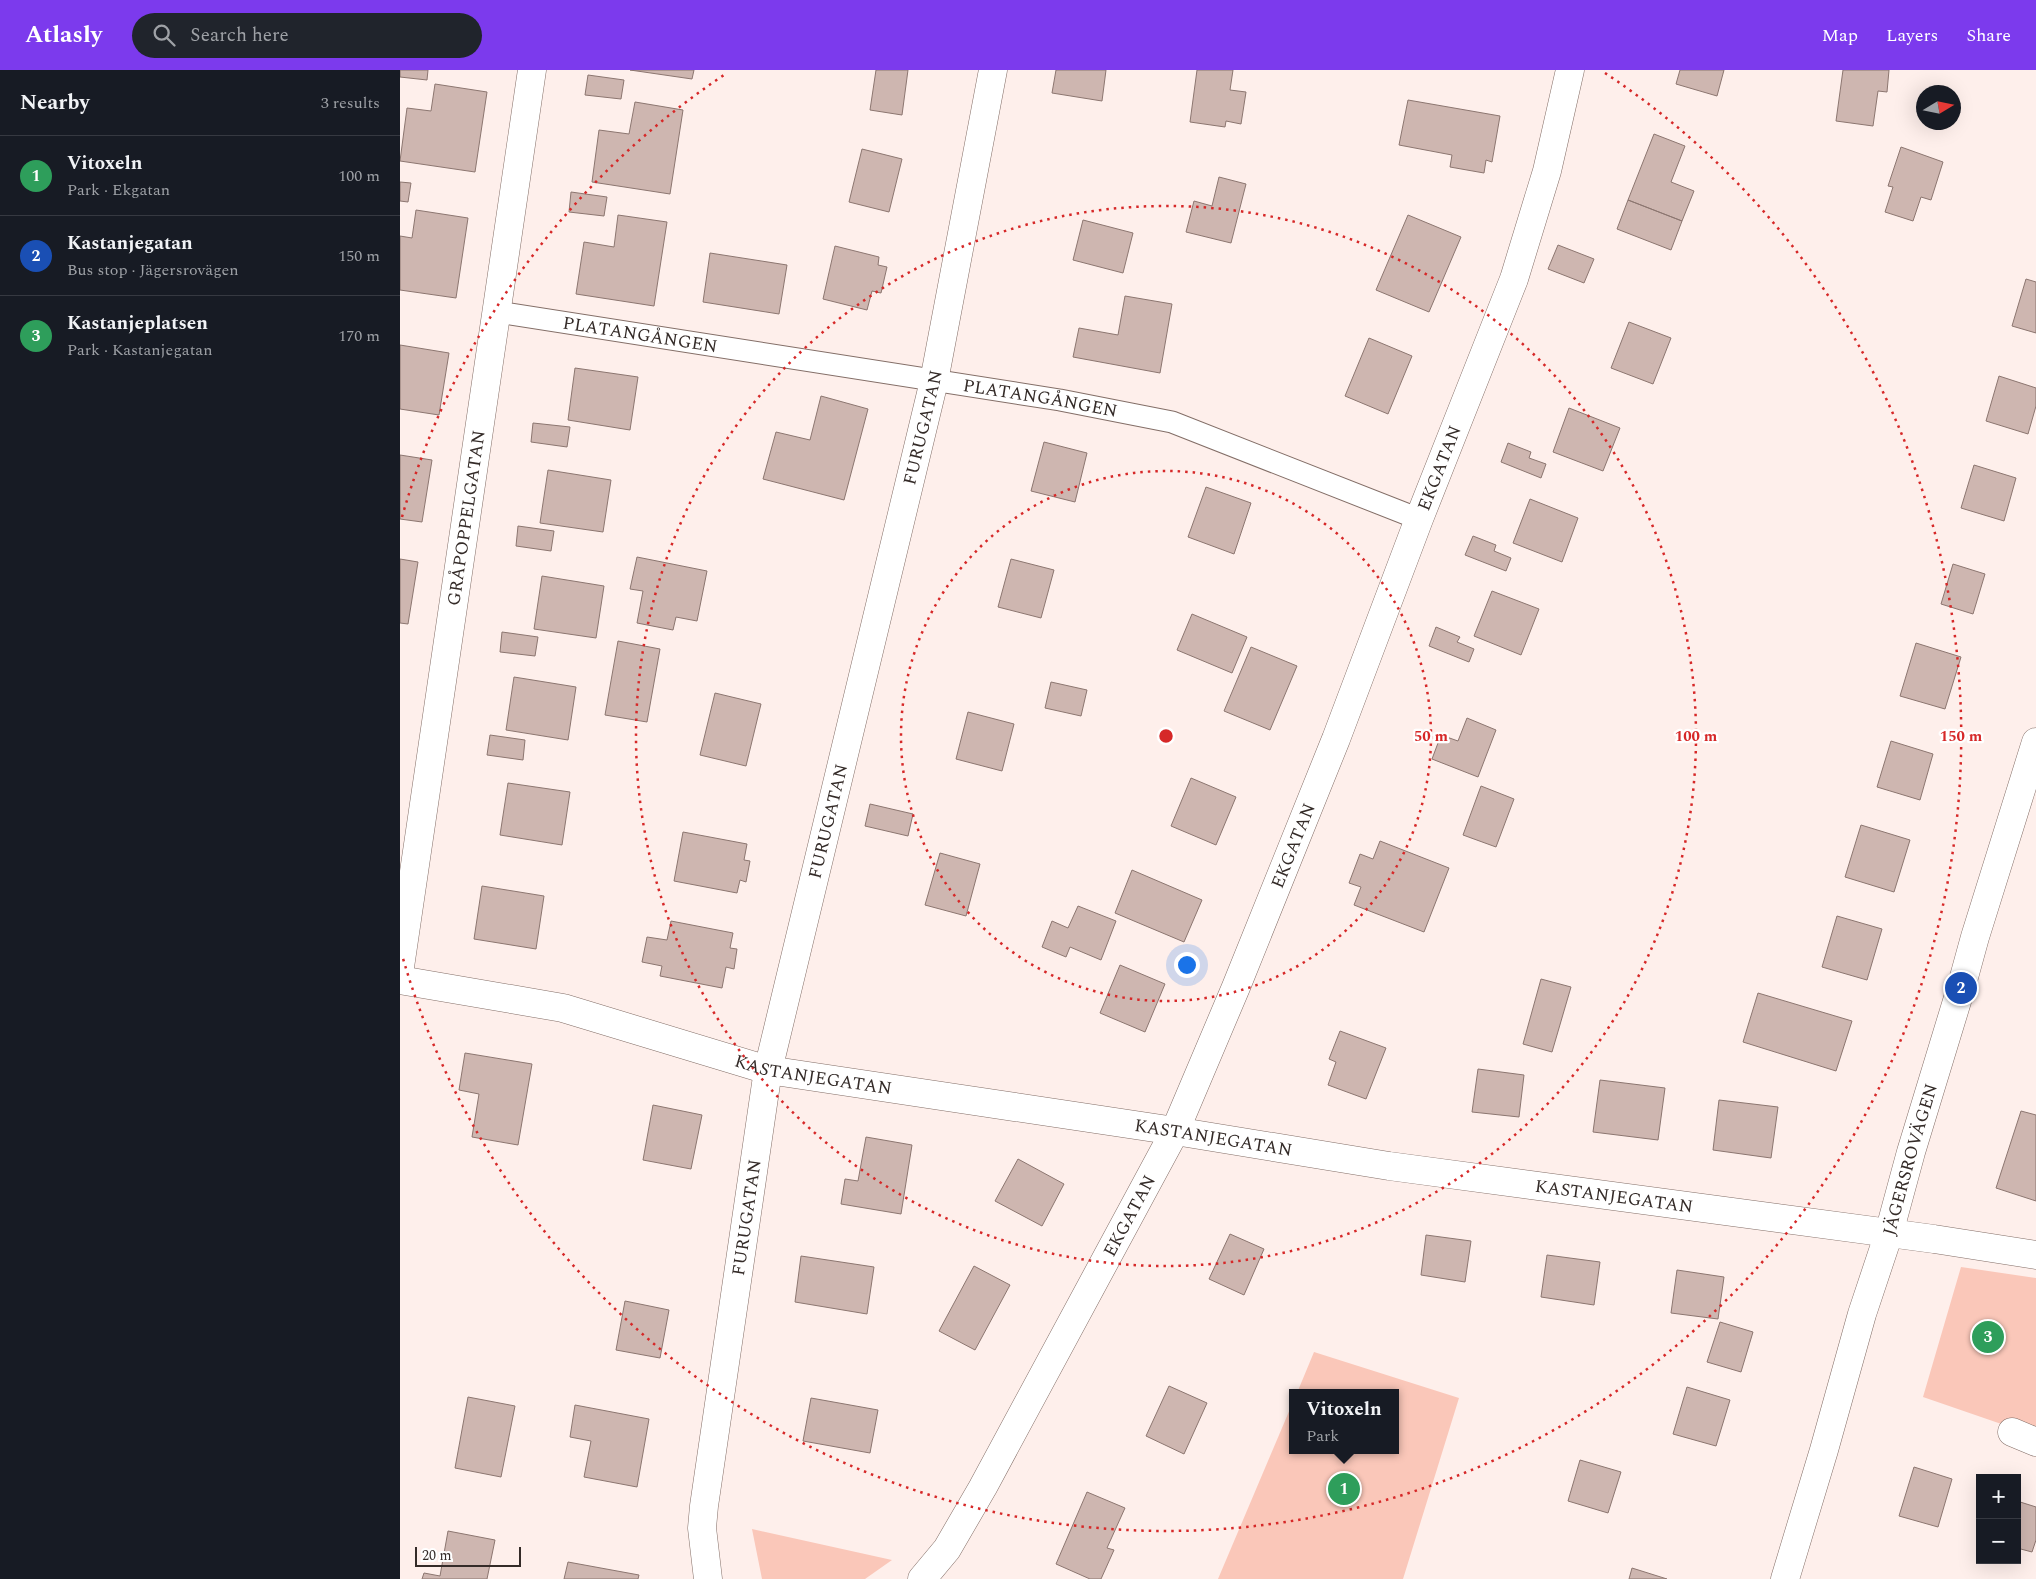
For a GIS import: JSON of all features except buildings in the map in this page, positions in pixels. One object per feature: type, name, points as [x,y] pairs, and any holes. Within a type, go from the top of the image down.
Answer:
[{"type":"street","name":"GRÅPOPPELGATAN","points":[[400,967],[532,70]]},
{"type":"street","name":"FURUGATAN","points":[[708,1579],[702,1528],[704,1506],[768,1070],[934,381],[994,70]]},
{"type":"street","name":"EKGATAN","points":[[922,1579],[947,1549],[1175,1131],[1236,987],[1332,748],[1419,519],[1514,279],[1547,171],[1570,70]]},
{"type":"street","name":"JÄGERSROVÄGEN","points":[[1784,1579],[1824,1450],[1862,1314],[1962,988],[1975,938],[2036,742]]},
{"type":"street","name":"KASTANJEGATAN","points":[[400,980],[563,1008],[768,1070],[1175,1131],[1389,1166],[1888,1233],[2036,1255]]},
{"type":"lane","name":"PLATANGÅNGEN","points":[[497,312],[1060,400],[1172,422],[1419,519]]},
{"type":"shaded area","points":[[1961,1267],[2036,1278],[2036,1436],[1923,1397]]},
{"type":"shaded area","points":[[1314,1352],[1459,1398],[1403,1579],[1218,1579],[1289,1411],[1289,1454],[1399,1454],[1399,1389],[1299,1389]]},
{"type":"shaded area","points":[[752,1529],[892,1560],[865,1579],[762,1579]]},
{"type":"place","name":"Kastanjegatan","points":[[1961,988]]},
{"type":"place","name":"Kastanjeplatsen","points":[[1988,1337]]},
{"type":"place","name":"Vitoxeln","points":[[1344,1489]]}]
